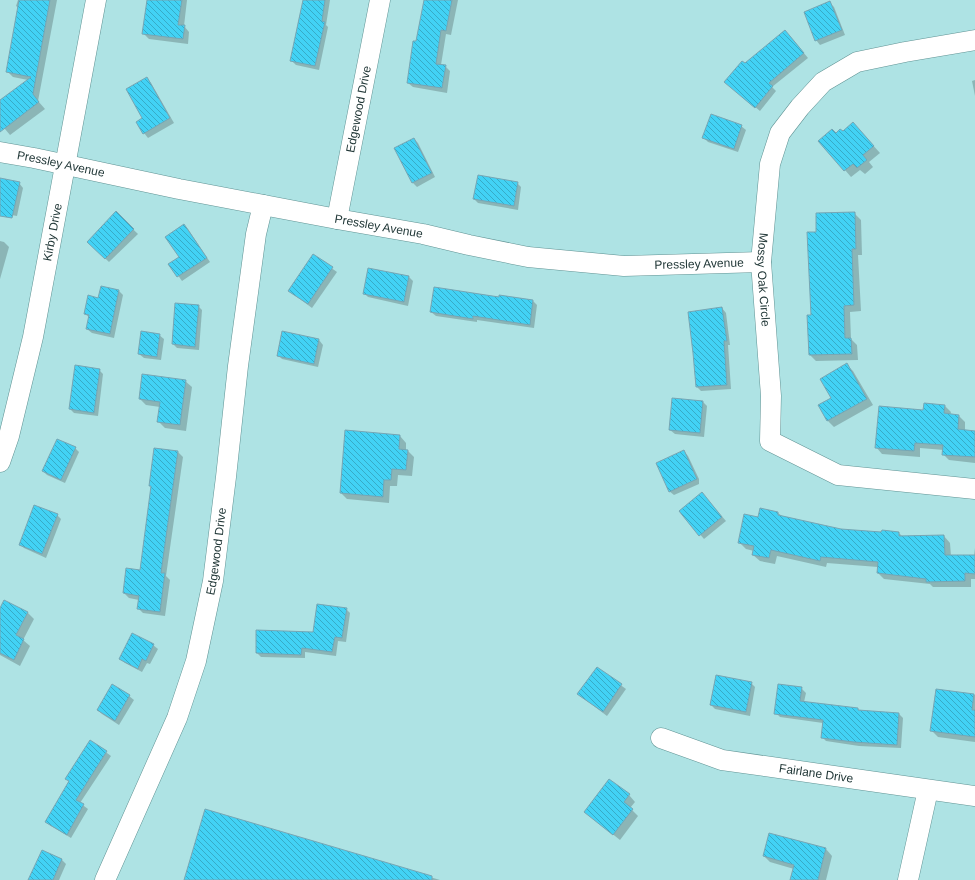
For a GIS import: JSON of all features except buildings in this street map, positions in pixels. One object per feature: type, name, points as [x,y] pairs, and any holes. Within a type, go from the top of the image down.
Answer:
[{"type":"street","name":"Kirby Drive","points":[[0,462],[9,436],[33,337],[96,0]]},
{"type":"street","name":"Edgewood Drive","points":[[337,219],[380,0]]},
{"type":"street","name":"Mossy Oak Circle","points":[[975,40],[857,62],[822,82],[780,133],[770,164],[762,262],[771,396],[770,441],[838,475],[975,489]]},
{"type":"street","name":"Pressley Avenue","points":[[0,152],[65,164],[180,189],[423,234],[528,257],[624,266],[762,262]]},
{"type":"street","name":"Edgewood Drive","points":[[104,880],[175,725],[196,661],[213,581],[239,358],[256,234],[264,205]]},
{"type":"street","name":"Fairlane Drive","points":[[661,738],[722,760],[975,796]]},
{"type":"street","points":[[908,880],[928,790]]}]
